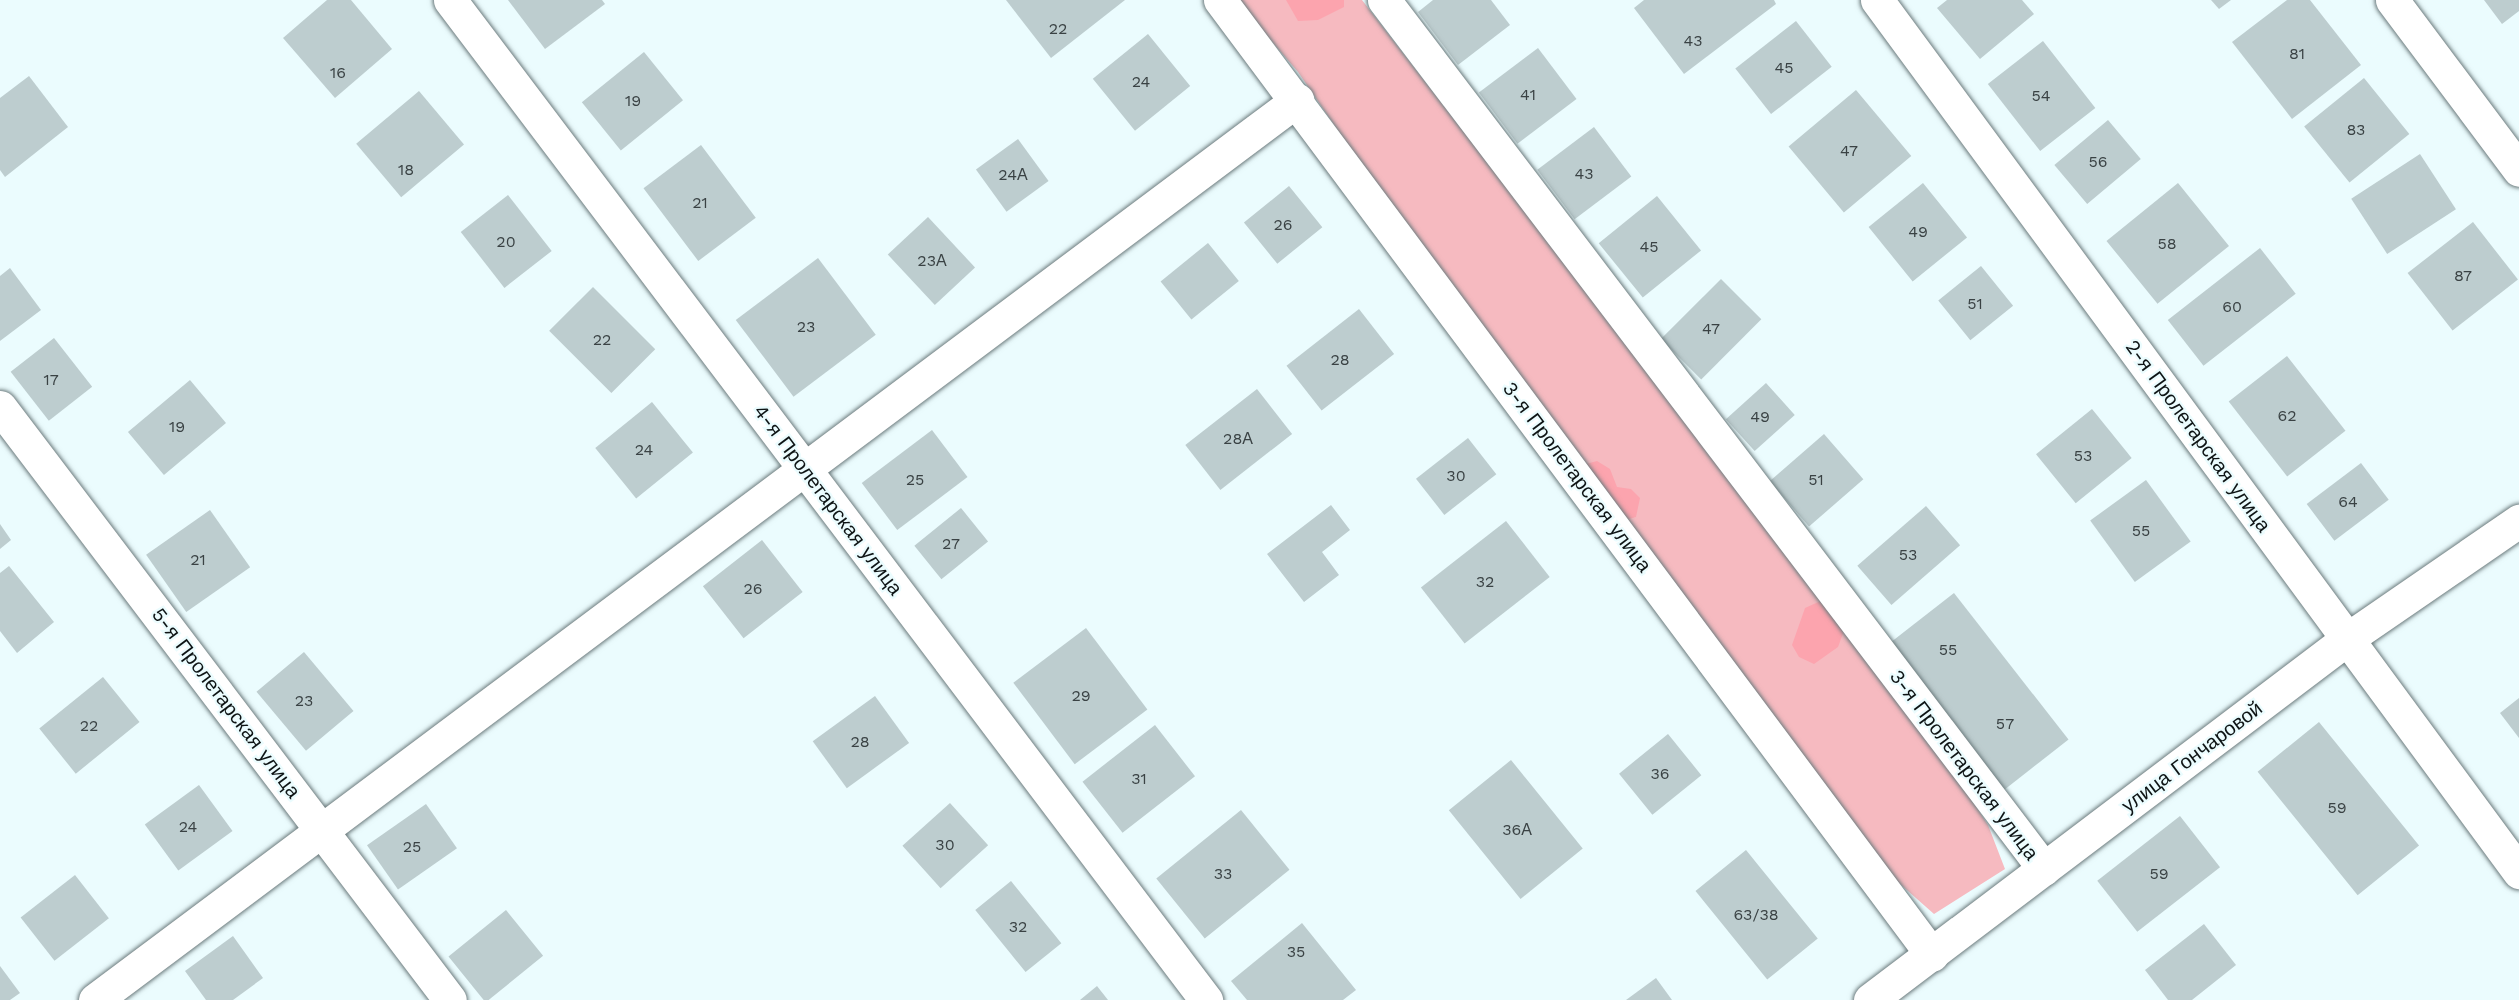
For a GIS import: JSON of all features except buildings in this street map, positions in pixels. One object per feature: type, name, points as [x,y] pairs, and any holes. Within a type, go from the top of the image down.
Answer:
[{"type":"street","name":"4-я Пролетарская улица","points":[[450,0],[1206,1000]]},
{"type":"street","name":"3-я Пролетарская улица","points":[[1220,0],[1297,100],[1932,954]]},
{"type":"street","name":"3-я Пролетарская улица","points":[[1384,0],[2043,869]]},
{"type":"street","name":"2-я Пролетарская улица","points":[[1877,0],[2519,872]]},
{"type":"street","points":[[2392,0],[2519,170]]},
{"type":"street","points":[[95,1000],[1297,100]]},
{"type":"street","name":"5-я Пролетарская улица","points":[[0,407],[450,1000]]},
{"type":"street","name":"улица Гончаровой","points":[[1870,1000],[2347,639],[2519,521]]},
{"type":"shaded area","points":[[1236,0],[1362,0],[1936,745],[1988,825],[2005,869],[1934,914],[1874,861],[1369,176],[1298,72]]},
{"type":"shaded area","points":[[1286,0],[1344,0],[1344,7],[1318,20],[1298,21]]},
{"type":"shaded area","points":[[1597,461],[1610,469],[1617,487],[1631,489],[1640,498],[1636,517],[1625,520],[1586,464]]},
{"type":"shaded area","points":[[1825,599],[1845,628],[1838,647],[1814,664],[1799,657],[1792,645],[1805,608]]}]
